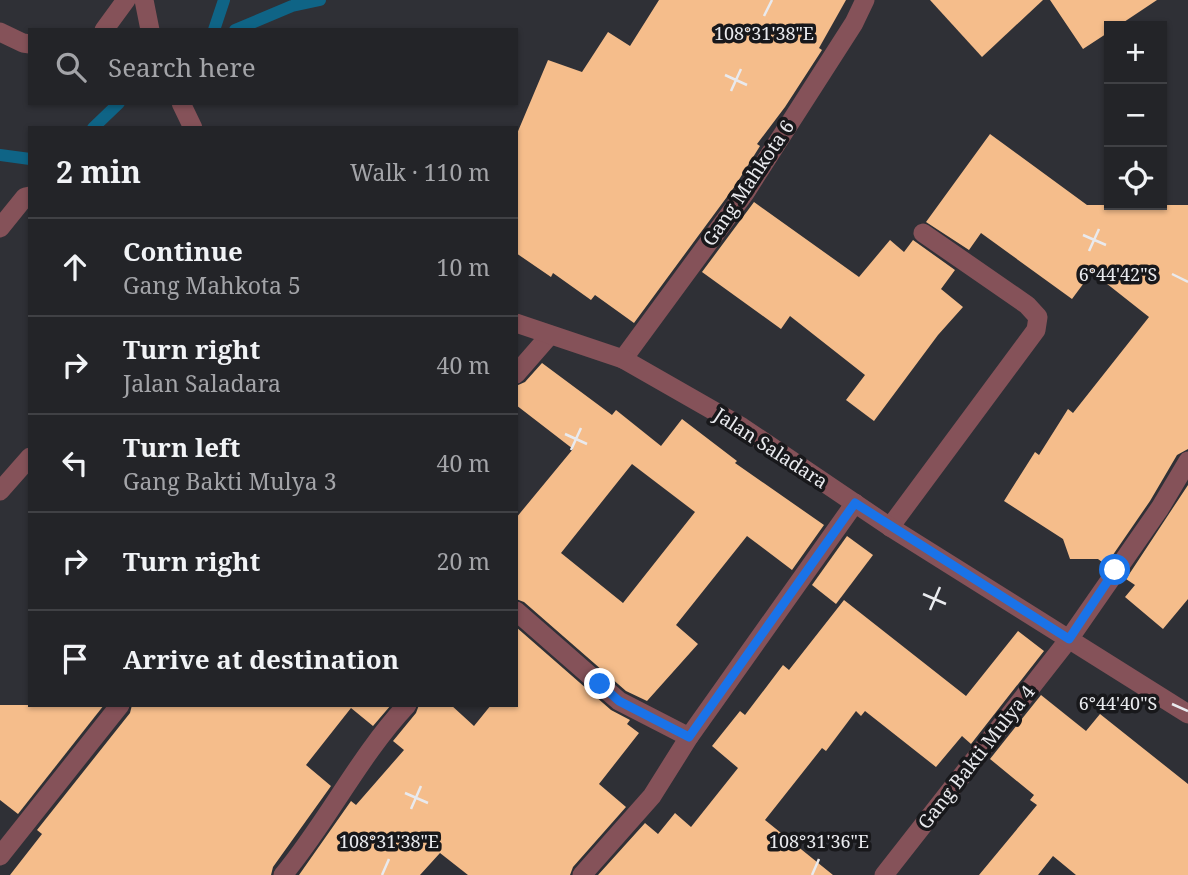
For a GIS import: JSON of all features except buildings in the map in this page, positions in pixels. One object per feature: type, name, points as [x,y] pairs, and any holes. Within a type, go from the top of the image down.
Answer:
[{"type":"street","name":"Gang Mahkota 6","points":[[622,359],[745,192],[865,0]]},
{"type":"street","points":[[106,28],[138,1],[149,28]]},
{"type":"street","points":[[0,32],[28,44]]},
{"type":"street","points":[[182,105],[192,126]]},
{"type":"street","points":[[0,228],[28,196]]},
{"type":"street","points":[[890,527],[1036,330],[1038,317],[1027,305],[923,233]]},
{"type":"street","name":"Jalan Saladara","points":[[518,324],[622,359],[742,427],[890,527],[1188,714]]},
{"type":"street","points":[[518,372],[550,335]]},
{"type":"street","points":[[0,491],[28,459]]},
{"type":"street","name":"Gang Bakti Mulya 4","points":[[884,875],[1069,639],[1160,508],[1188,461]]},
{"type":"street","points":[[582,875],[652,796],[689,737],[855,503]]},
{"type":"street","points":[[518,613],[619,701],[689,737]]},
{"type":"street","points":[[0,856],[118,707]]},
{"type":"street","points":[[283,875],[391,722],[406,707]]},
{"type":"waterway","points":[[215,28],[224,0]]},
{"type":"waterway","points":[[240,28],[292,6],[320,0]]},
{"type":"waterway","points":[[95,126],[117,105]]},
{"type":"waterway","points":[[0,155],[28,159]]},
{"type":"route","points":[[600,684],[619,701],[689,737],[855,503],[1069,639],[1115,570]]}]
